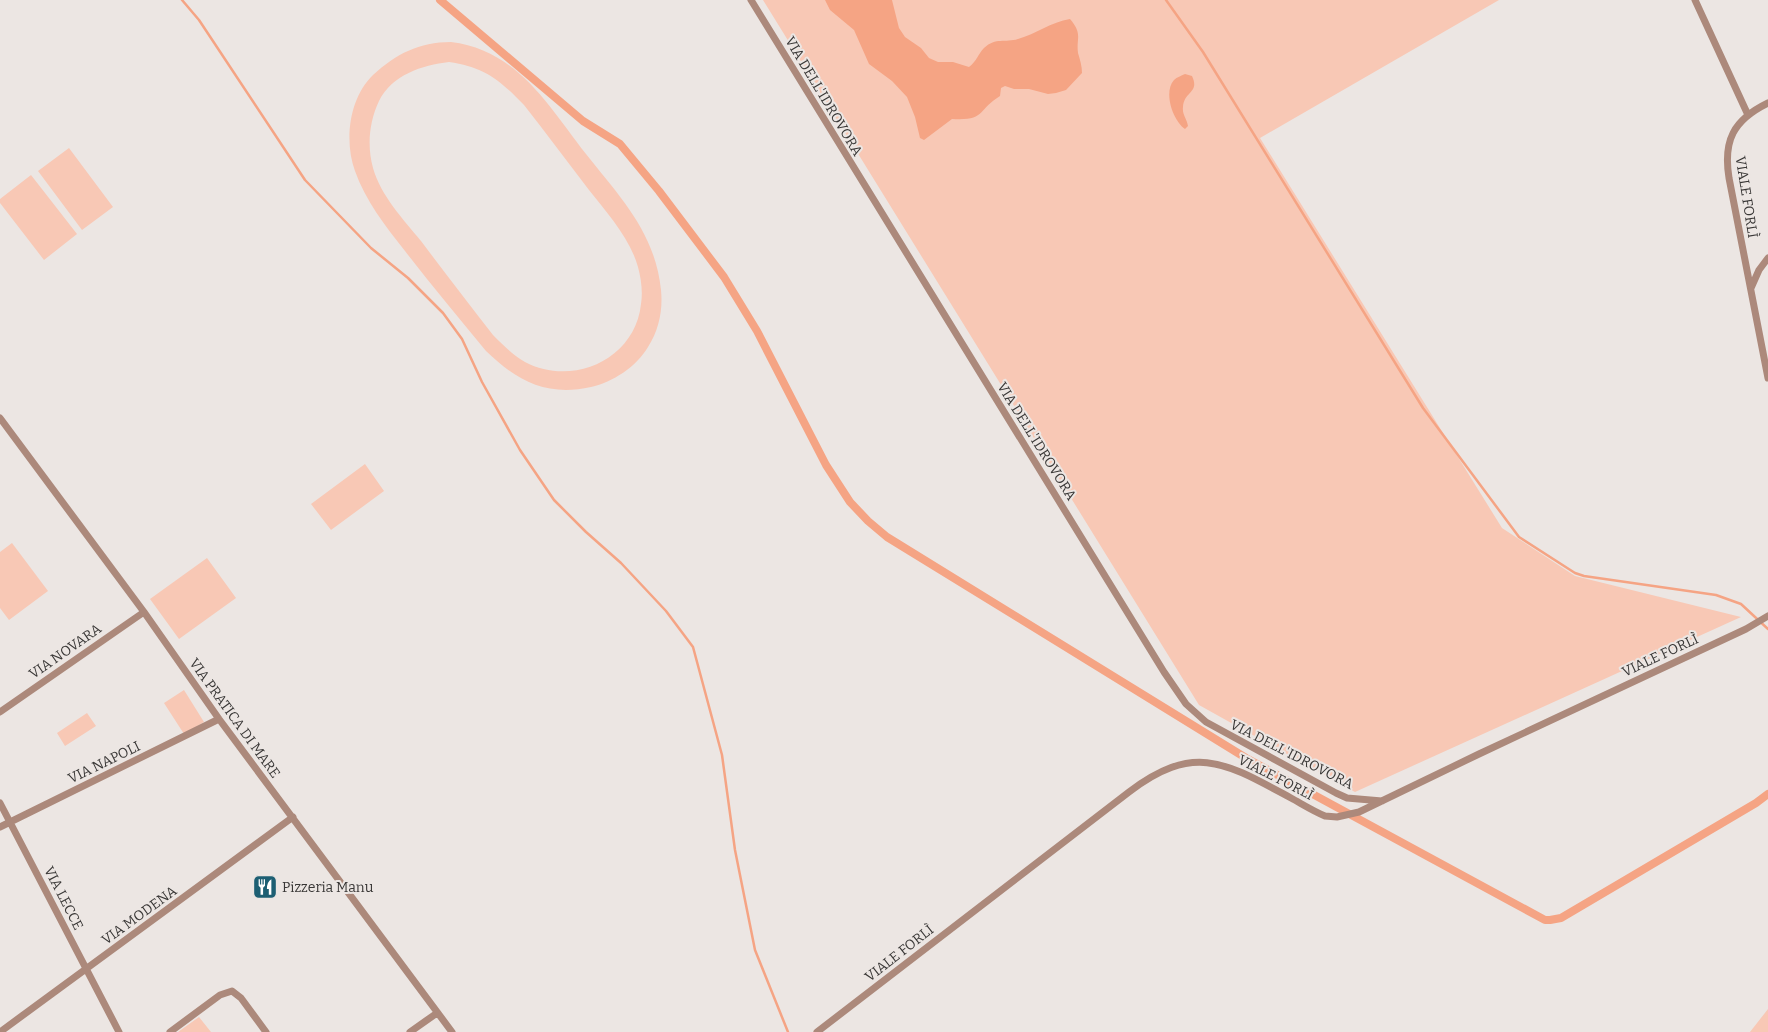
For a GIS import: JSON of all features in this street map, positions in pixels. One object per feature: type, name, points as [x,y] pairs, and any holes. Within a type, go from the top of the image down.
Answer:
[{"type":"street","name":"VIA DELL'IDROVORA","points":[[751,0],[1164,672],[1186,704],[1195,714],[1218,729],[1336,793],[1348,798],[1382,801]]},
{"type":"street","points":[[1695,0],[1748,115]]},
{"type":"street","name":"VIALE FORLÌ","points":[[1768,103],[1748,115],[1731,135],[1727,153],[1729,178],[1768,378]]},
{"type":"street","points":[[1751,289],[1759,270],[1768,258]]},
{"type":"street","name":"VIA PRATICA DI MARE","points":[[0,418],[144,612],[219,719],[452,1032]]},
{"type":"street","name":"VIA NOVARA","points":[[0,712],[144,612]]},
{"type":"street","name":"VIALE FORLÌ","points":[[816,1032],[1133,788],[1164,770],[1178,765],[1195,763],[1222,765],[1240,772],[1321,814],[1333,817],[1359,812],[1766,618]]},
{"type":"street","name":"VIA NAPOLI","points":[[0,827],[219,719]]},
{"type":"street","name":"VIA LECCE","points":[[0,803],[119,1032]]},
{"type":"street","name":"VIA MODENA","points":[[0,1032],[293,817]]},
{"type":"street","points":[[170,1032],[220,995],[232,991],[241,998],[266,1032]]},
{"type":"street","points":[[410,1032],[438,1013]]},
{"type":"shaded area","points":[[763,0],[1499,0],[1260,138],[1502,528],[1575,576],[1741,617],[1355,792],[1199,705]]},
{"type":"shaded area","points":[[825,0],[892,0],[899,28],[905,37],[921,48],[929,58],[938,62],[953,62],[969,67],[988,45],[997,41],[1018,39],[1070,19],[1078,32],[1078,53],[1082,73],[1066,90],[1056,93],[1048,94],[1005,86],[1001,88],[1000,96],[980,114],[971,118],[952,119],[924,140],[920,138],[915,117],[907,97],[892,81],[869,64],[854,30],[830,10]]},
{"type":"shaded area","points":[[451,42],[474,47],[495,56],[513,68],[544,99],[623,201],[644,233],[652,250],[657,269],[661,290],[661,312],[655,334],[643,354],[616,377],[591,387],[560,390],[534,384],[509,371],[486,351],[435,289],[383,223],[364,192],[355,171],[350,147],[351,120],[359,95],[373,75],[399,55],[418,47]],"holes":[[[449,62],[461,64],[491,76],[507,88],[524,105],[617,226],[630,246],[639,271],[642,290],[636,324],[627,340],[614,354],[598,363],[581,369],[562,371],[543,369],[525,362],[512,353],[493,335],[400,216],[381,188],[373,168],[370,151],[371,126],[379,101],[392,84],[409,73],[428,66]]]},
{"type":"shaded area","points":[[1185,74],[1192,76],[1194,86],[1184,102],[1183,112],[1188,126],[1185,129],[1173,113],[1169,92],[1174,80]]},
{"type":"shaded area","points":[[69,148],[113,207],[82,230],[38,171]]},
{"type":"shaded area","points":[[31,175],[77,234],[44,260],[0,203],[0,199]]},
{"type":"shaded area","points":[[365,464],[384,491],[331,530],[311,504]]},
{"type":"shaded area","points":[[12,543],[48,591],[9,620],[0,608],[0,552]]},
{"type":"shaded area","points":[[207,558],[236,598],[179,639],[150,599]]},
{"type":"shaded area","points":[[184,690],[204,722],[184,734],[164,703]]},
{"type":"shaded area","points":[[87,713],[96,726],[65,746],[57,733]]},
{"type":"shaded area","points":[[1768,1009],[1768,1032],[1750,1032]]},
{"type":"shaded area","points":[[199,1017],[211,1032],[178,1032]]},
{"type":"waterway","points":[[182,0],[199,20],[305,180],[371,248],[408,278],[443,313],[462,339],[482,382],[520,450],[554,500],[621,563],[666,611],[693,647],[722,755],[735,850],[755,950],[788,1032]]},
{"type":"waterway","points":[[440,0],[583,121],[620,144],[659,191],[724,277],[757,331],[826,465],[850,502],[868,521],[887,537],[1246,758],[1545,920],[1561,918],[1756,803],[1768,794]]},
{"type":"waterway","points":[[1166,0],[1203,52],[1423,408],[1519,537],[1575,573],[1584,576],[1716,595],[1741,604],[1768,629]]},
{"type":"place","name":"Pizzeria Manu","points":[[265,887]]}]
